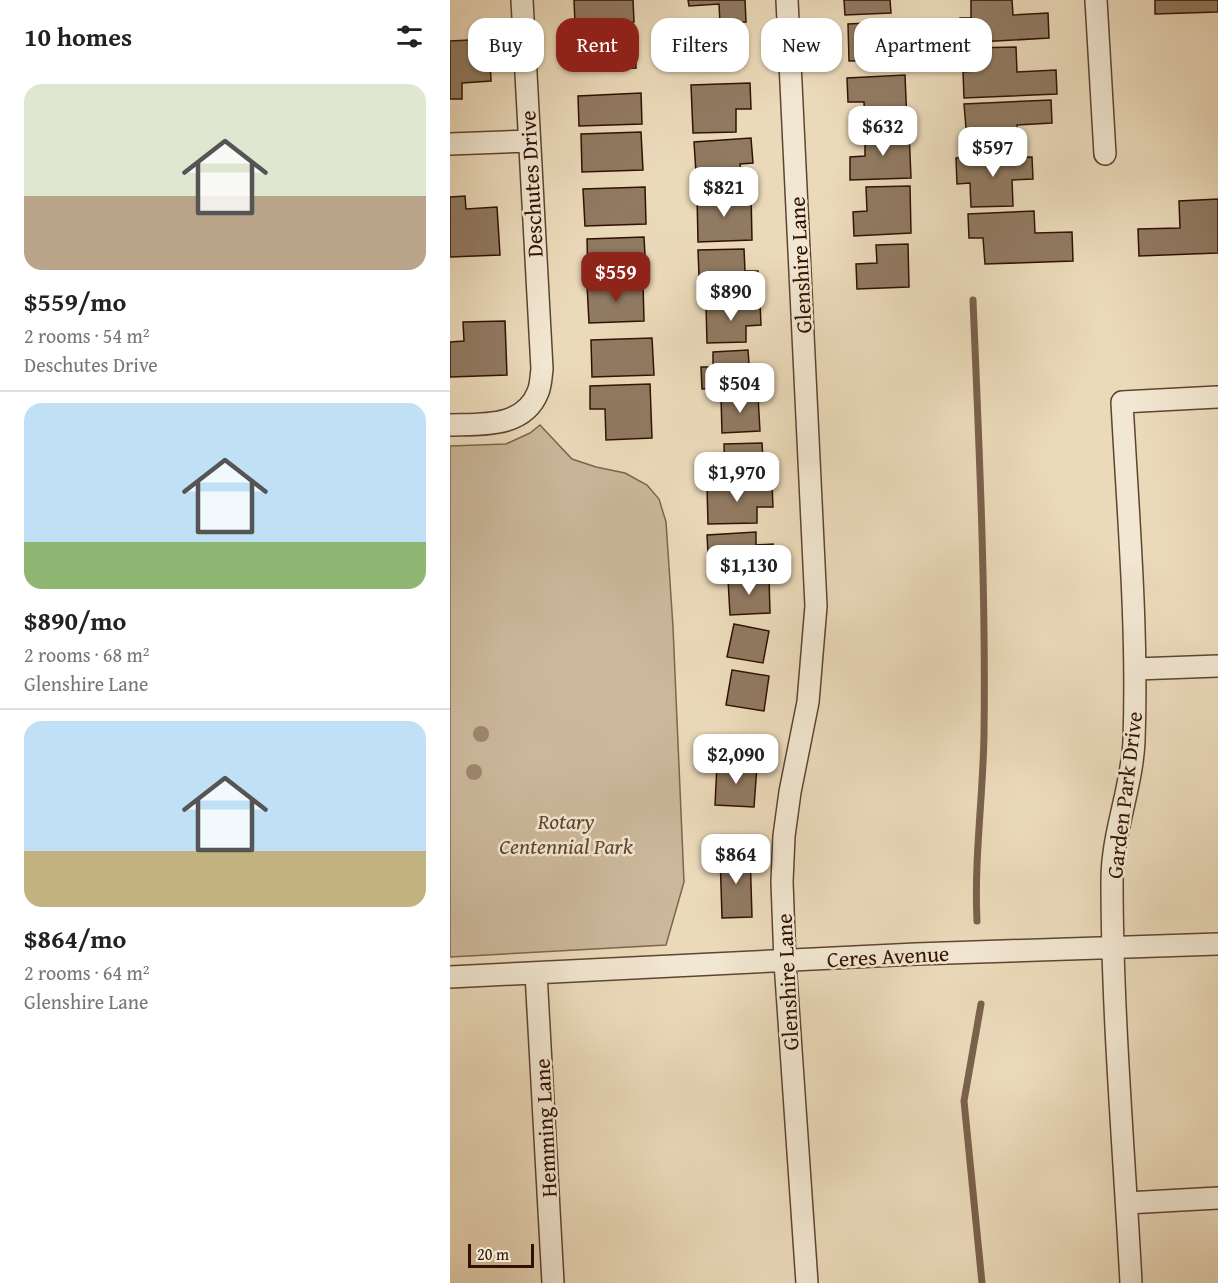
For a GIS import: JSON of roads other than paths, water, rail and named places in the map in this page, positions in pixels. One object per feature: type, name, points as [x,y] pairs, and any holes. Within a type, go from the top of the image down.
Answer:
[{"type":"street","name":"Deschutes Drive","points":[[450,425],[492,423],[514,419],[530,407],[538,391],[542,369],[522,0]]},
{"type":"street","name":"Glenshire Lane","points":[[787,0],[816,606],[808,702],[790,792],[784,836],[782,882],[785,962],[807,1283]]},
{"type":"street","points":[[1096,0],[1105,154]]},
{"type":"street","points":[[450,144],[529,141]]},
{"type":"street","name":"Garden Park Drive","points":[[1131,1283],[1113,948],[1112,877],[1118,823],[1128,784],[1134,745],[1136,669],[1122,402],[1217,397]]},
{"type":"street","points":[[1136,669],[1218,666]]},
{"type":"street","name":"Ceres Avenue","points":[[450,977],[916,954],[1218,944]]},
{"type":"street","name":"Hemming Lane","points":[[536,972],[553,1283]]},
{"type":"street","points":[[1127,1203],[1218,1198]]},
{"type":"waterway","points":[[973,300],[984,626],[983,758],[977,921]]},
{"type":"waterway","points":[[981,1004],[964,1101],[982,1283]]},
{"type":"park label","name":"Rotary Centennial Park","points":[[566,834]]}]
